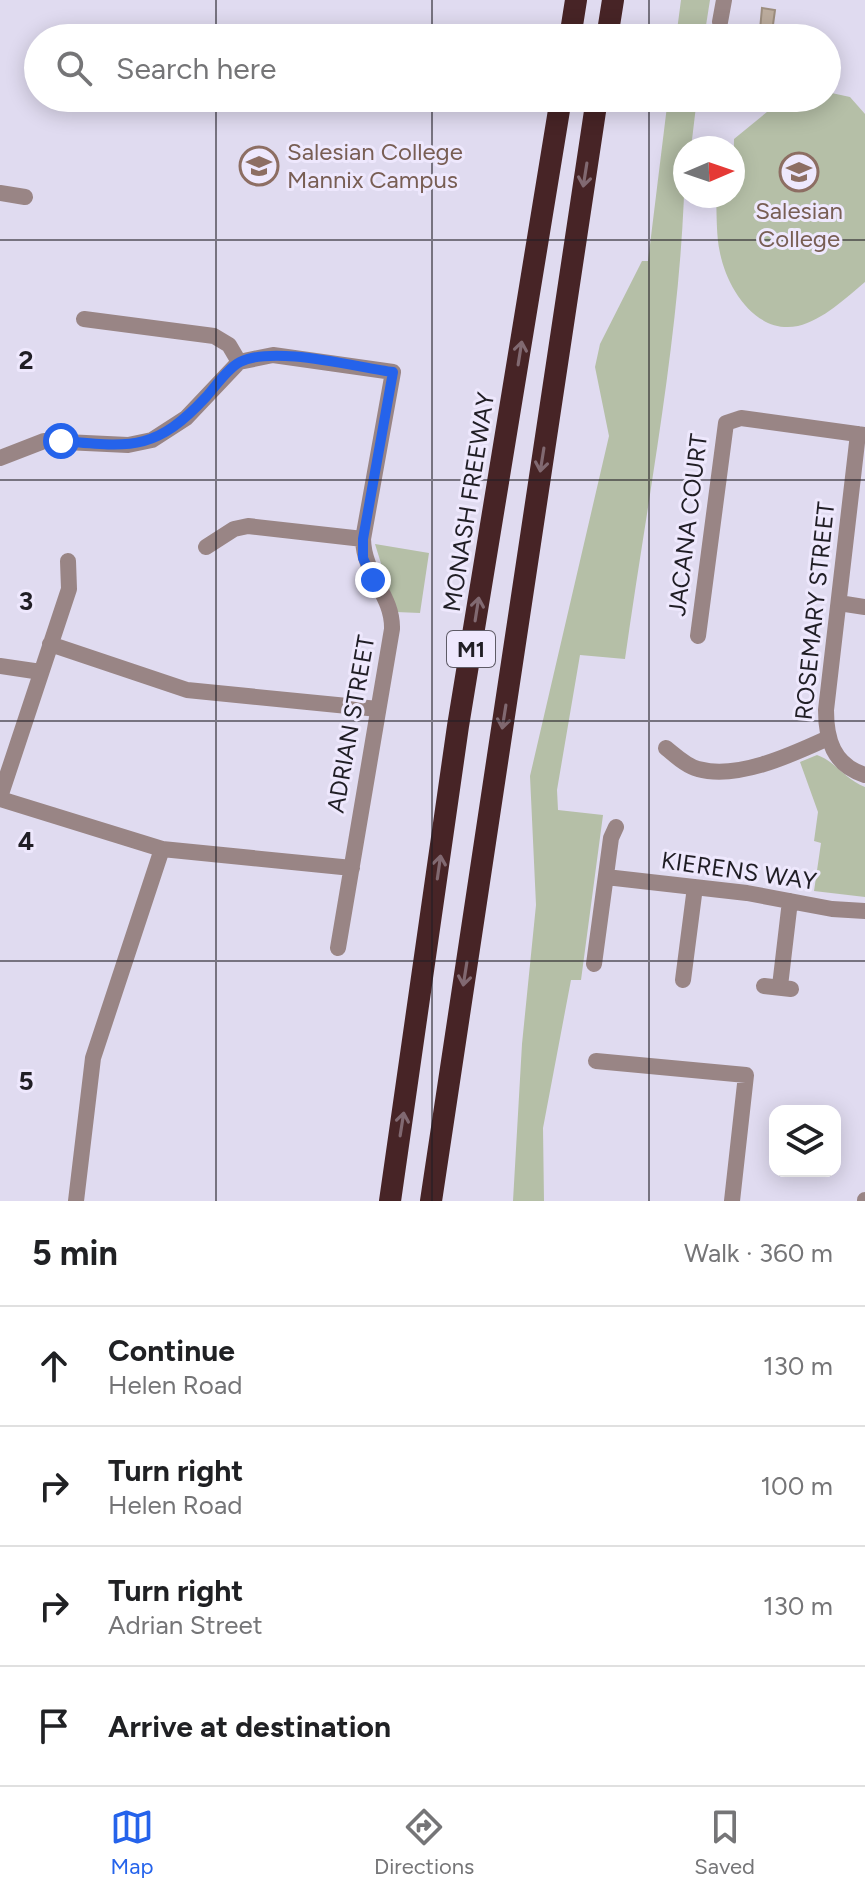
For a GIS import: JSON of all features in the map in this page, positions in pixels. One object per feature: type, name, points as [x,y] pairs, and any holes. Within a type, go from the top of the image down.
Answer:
[{"type":"highway","points":[[572,24],[576,0]]},
{"type":"highway","points":[[609,24],[613,0]]},
{"type":"highway","name":"MONASH FREEWAY","points":[[390,1201],[458,726],[559,112]]},
{"type":"highway","name":"M1","points":[[431,1201],[595,112]]},
{"type":"street","points":[[720,22],[724,0]]},
{"type":"street","points":[[0,193],[25,197]]},
{"type":"street","points":[[0,458],[44,441],[128,445],[152,440],[186,418],[239,362],[229,345],[214,336],[84,319]]},
{"type":"street","name":"ADRIAN STREET","points":[[239,362],[273,355],[399,368],[363,539],[363,558],[392,616],[338,948]]},
{"type":"street","name":"JACANA COURT","points":[[698,637],[723,435],[729,420],[741,418],[861,434]]},
{"type":"street","name":"ROSEMARY STREET","points":[[861,434],[826,710],[826,739],[840,759],[865,775]]},
{"type":"street","points":[[206,547],[234,529],[248,526],[363,539]]},
{"type":"street","points":[[68,561],[69,589],[0,798],[162,849],[352,868]]},
{"type":"street","points":[[839,603],[865,607]]},
{"type":"street","points":[[50,644],[187,690],[378,709]]},
{"type":"street","points":[[0,666],[41,672]]},
{"type":"street","points":[[666,748],[695,769],[717,771],[753,766],[826,739]]},
{"type":"street","points":[[594,966],[611,838],[616,827]]},
{"type":"street","points":[[76,1201],[93,1058],[162,849]]},
{"type":"street","name":"KIERENS WAY","points":[[606,877],[865,911]]},
{"type":"street","points":[[681,981],[695,887]]},
{"type":"street","points":[[778,987],[790,901]]},
{"type":"street","points":[[596,1061],[746,1075],[732,1201]]},
{"type":"green space","points":[[681,0],[710,0],[706,24],[678,24]]},
{"type":"green space","points":[[841,95],[850,97],[865,114],[865,282],[834,308],[807,323],[783,327],[769,323],[746,306],[729,280],[717,232],[716,208],[745,208],[745,136],[738,136],[767,112],[841,112]]},
{"type":"green space","points":[[666,112],[695,112],[692,136],[673,136],[673,208],[683,208],[679,274],[664,403],[625,659],[580,655],[557,790],[558,810],[603,815],[581,980],[571,980],[543,1128],[544,1201],[513,1201],[522,1044],[536,905],[530,776],[609,436],[595,367],[600,344],[642,261],[648,261]]},
{"type":"green space","points":[[375,544],[429,553],[420,613],[396,612]]},
{"type":"green space","points":[[817,755],[865,787],[865,897],[814,891],[821,843],[814,841],[818,812],[800,762]]},
{"type":"building","points":[[762,8],[775,10],[773,24],[761,24]]},
{"type":"place","name":"Salesian College Mannix Campus","points":[[259,166]]},
{"type":"place","name":"Salesian College","points":[[799,172]]},
{"type":"route","points":[[61,441],[128,445],[152,440],[171,431],[186,418],[239,362],[273,355],[393,372],[363,539],[363,558],[373,580]]}]
